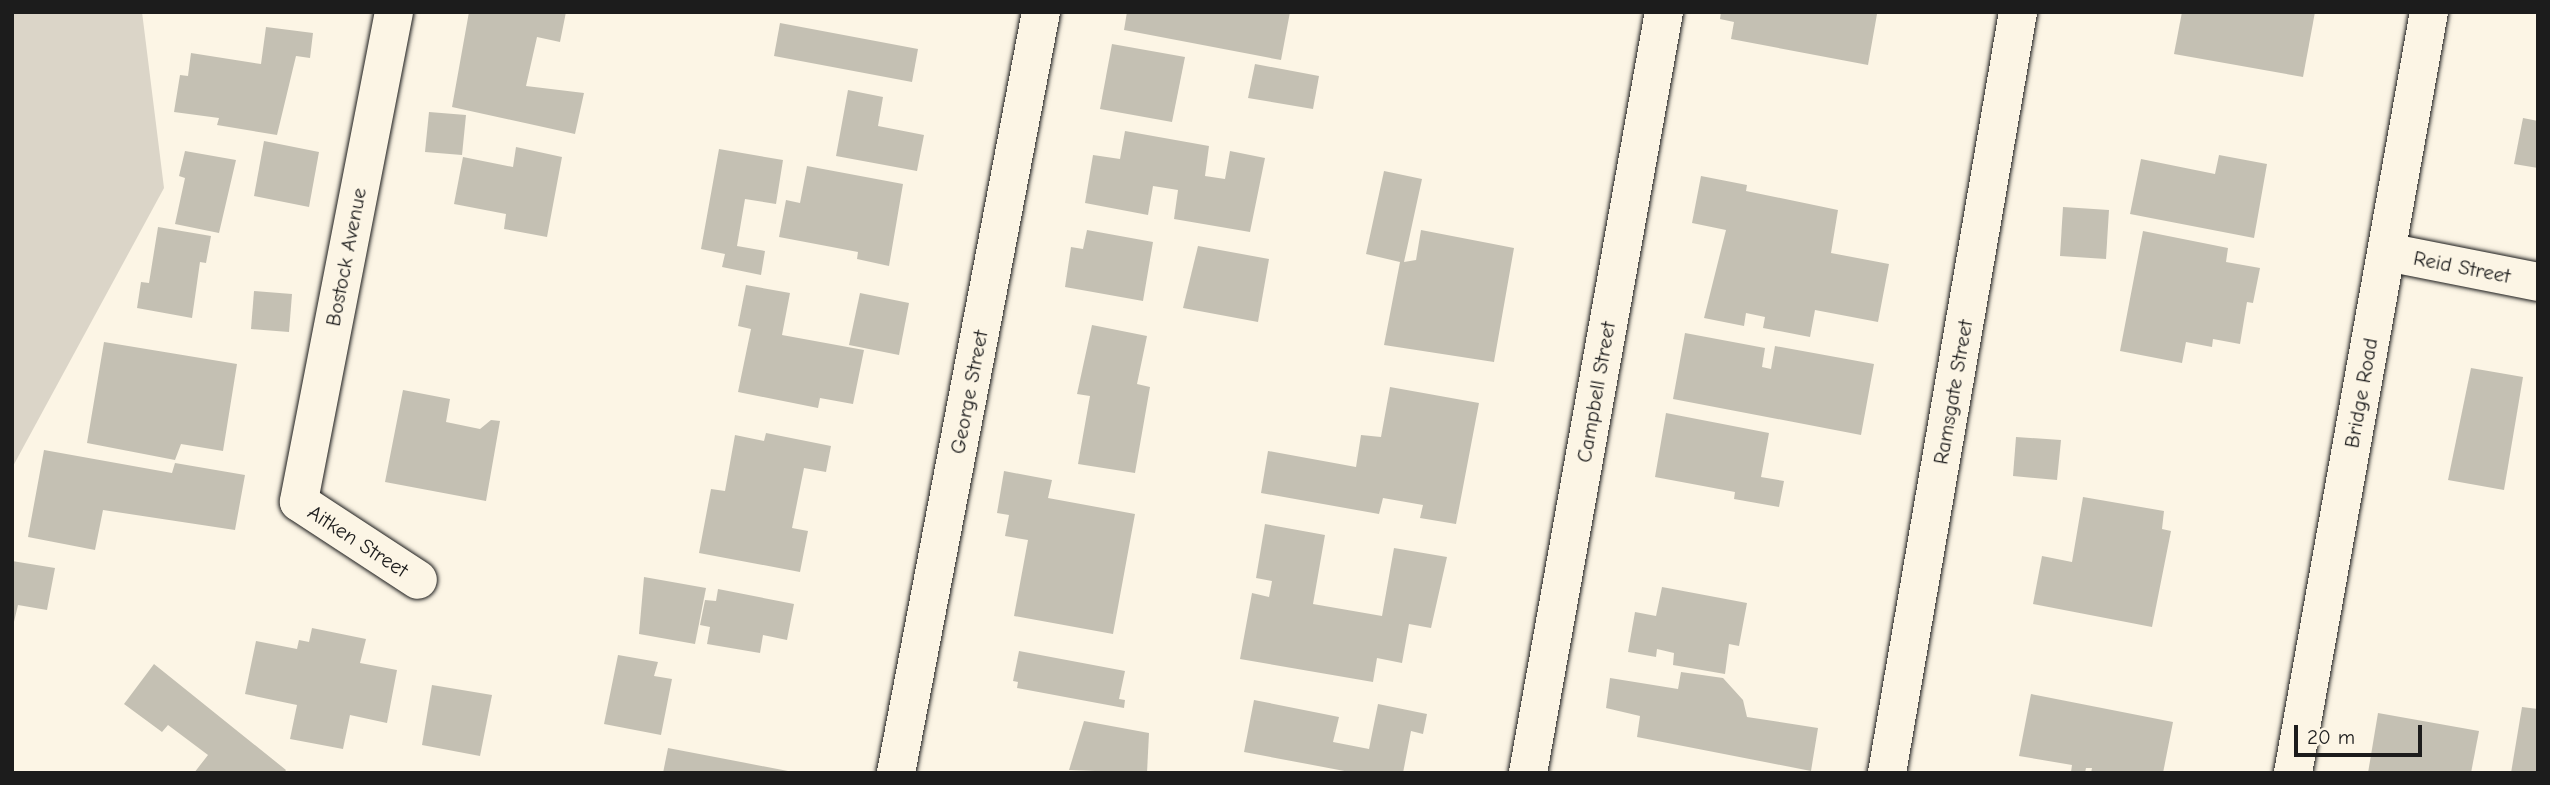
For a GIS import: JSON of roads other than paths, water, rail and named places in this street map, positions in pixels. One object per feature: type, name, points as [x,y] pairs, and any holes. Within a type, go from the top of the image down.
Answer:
[{"type":"street","name":"Bostock Avenue","points":[[299,502],[394,12]]},
{"type":"street","name":"George Street","points":[[896,773],[1041,12]]},
{"type":"street","name":"Campbell Street","points":[[1528,773],[1664,12]]},
{"type":"street","name":"Ramsgate Street","points":[[1887,773],[2018,12]]},
{"type":"street","name":"Bridge Road","points":[[2293,773],[2430,12]]},
{"type":"street","name":"Reid Street","points":[[2387,252],[2538,282]]},
{"type":"street","name":"Aitken Street","points":[[299,502],[418,580]]}]
